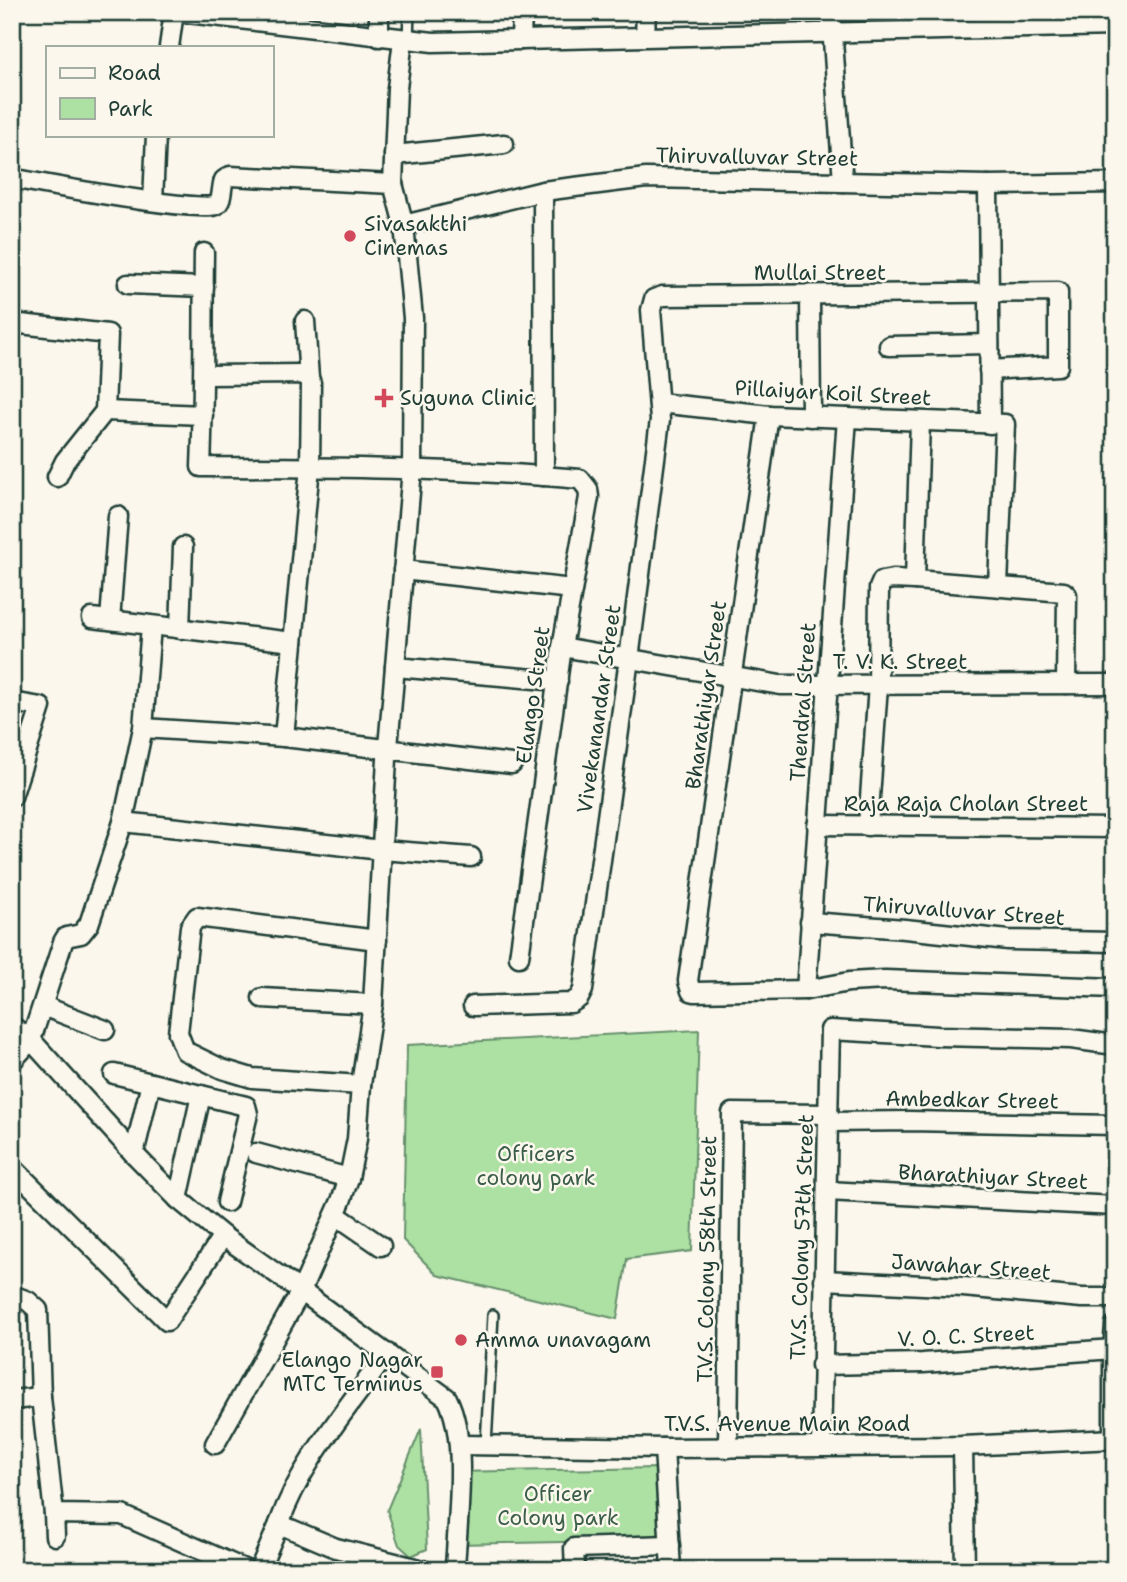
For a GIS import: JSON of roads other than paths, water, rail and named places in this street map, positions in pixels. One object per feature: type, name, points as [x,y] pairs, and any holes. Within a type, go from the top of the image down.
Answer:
[{"type":"street","points":[[169,46],[174,12]]},
{"type":"street","points":[[179,12],[433,42],[831,32],[972,20],[1115,26]]},
{"type":"street","points":[[379,12],[379,37]]},
{"type":"street","points":[[522,12],[522,40]]},
{"type":"street","points":[[645,36],[646,12]]},
{"type":"street","points":[[831,12],[844,182]]},
{"type":"street","points":[[215,1444],[302,1291],[336,1215],[349,1178],[356,1139],[373,1004],[388,750],[412,469],[414,334],[404,225],[393,184],[397,88],[405,40]]},
{"type":"street","points":[[153,201],[156,136]]},
{"type":"street","points":[[394,155],[504,144]]},
{"type":"street","points":[[22,180],[179,205],[217,205],[223,180],[230,176],[393,184]]},
{"type":"street","name":"Thiruvalluvar Street","points":[[404,225],[543,191],[646,178],[988,185],[1115,183]]},
{"type":"street","points":[[988,185],[989,370],[997,424],[999,585]]},
{"type":"street","points":[[543,191],[544,476]]},
{"type":"street","points":[[105,411],[203,415],[204,253]]},
{"type":"street","points":[[128,284],[204,286]]},
{"type":"street","name":"Mullai Street","points":[[654,299],[662,296],[1058,292],[1058,366],[989,370]]},
{"type":"street","points":[[810,296],[811,417]]},
{"type":"street","name":"Vivekanandar Street","points":[[473,1006],[571,1003],[579,998],[583,990],[660,421],[651,310],[654,299]]},
{"type":"street","points":[[284,737],[310,467],[311,383],[305,321]]},
{"type":"street","points":[[12,323],[108,334],[105,411],[65,461],[57,477]]},
{"type":"street","points":[[889,346],[989,344]]},
{"type":"street","points":[[205,375],[302,374],[309,379]]},
{"type":"street","name":"Pillaiyar Koil Street","points":[[659,402],[769,415],[997,424]]},
{"type":"street","name":"Elango Street","points":[[203,415],[201,467],[412,469],[544,476],[580,479],[588,489],[562,647],[519,957]]},
{"type":"street","name":"Bharathiyar Street","points":[[769,415],[688,981],[691,990],[695,992],[806,989]]},
{"type":"street","name":"Thendral Street","points":[[806,989],[847,418]]},
{"type":"street","points":[[915,580],[920,421]]},
{"type":"street","points":[[118,516],[101,619],[293,642]]},
{"type":"street","points":[[180,629],[183,547]]},
{"type":"street","points":[[403,570],[572,589]]},
{"type":"street","points":[[869,826],[878,685],[880,584],[888,579],[915,580],[999,585],[1066,593],[1066,684]]},
{"type":"street","points":[[12,1061],[31,1040],[63,942],[66,937],[81,934],[89,924],[122,822],[143,728],[151,626]]},
{"type":"street","name":"T. V. K. Street","points":[[562,647],[780,685],[1115,684]]},
{"type":"street","points":[[395,667],[558,681]]},
{"type":"street","points":[[12,702],[41,706],[12,797]]},
{"type":"street","points":[[143,728],[284,737],[512,764]]},
{"type":"street","points":[[122,822],[471,857]]},
{"type":"street","name":"Raja Raja Cholan Street","points":[[817,825],[1115,828]]},
{"type":"street","points":[[361,1085],[252,1078],[222,1069],[185,1051],[178,1033],[190,927],[197,917],[377,940]]},
{"type":"street","name":"Thiruvalluvar Street","points":[[810,922],[1008,940],[1115,942]]},
{"type":"street","points":[[806,989],[885,980],[1115,988]]},
{"type":"street","points":[[262,998],[373,1004]]},
{"type":"street","points":[[43,1006],[105,1030]]},
{"type":"street","points":[[12,1026],[31,1040],[178,1199],[223,1236],[447,1398],[454,1412],[460,1445],[455,1570]]},
{"type":"street","name":"T.V.S. Colony 57th Street","points":[[821,1446],[830,1030],[1071,1039],[1115,1045]]},
{"type":"street","points":[[114,1074],[241,1105],[248,1109],[227,1202]]},
{"type":"street","points":[[134,1154],[151,1083]]},
{"type":"street","points":[[178,1199],[201,1096]]},
{"type":"street","name":"Ambedkar Street","points":[[732,1114],[1115,1125]]},
{"type":"street","name":"T.V.S. Colony 58th Street","points":[[728,1448],[732,1114]]},
{"type":"street","points":[[256,1153],[349,1178]]},
{"type":"street","points":[[12,1167],[167,1321],[223,1236]]},
{"type":"street","name":"Bharathiyar Street","points":[[827,1191],[1115,1206]]},
{"type":"street","points":[[336,1215],[381,1246]]},
{"type":"street","name":"Jawahar Street","points":[[824,1280],[1115,1298]]},
{"type":"street","points":[[12,1295],[27,1301],[38,1310],[41,1397],[55,1536]]},
{"type":"street","points":[[1114,1439],[1115,1325]]},
{"type":"street","name":"V. O. C. Street","points":[[821,1365],[923,1363],[1113,1349]]},
{"type":"street","points":[[259,1570],[285,1505],[309,1464],[387,1353]]},
{"type":"street","points":[[12,1399],[41,1397]]},
{"type":"street","name":"T.V.S. Avenue Main Road","points":[[460,1445],[664,1448],[963,1446],[1114,1439]]},
{"type":"street","points":[[963,1446],[965,1570]]},
{"type":"street","points":[[664,1448],[671,1570]]},
{"type":"street","points":[[54,1514],[121,1515],[246,1570]]},
{"type":"street","points":[[279,1524],[336,1549],[423,1570]]},
{"type":"street","points":[[575,1570],[574,1548],[670,1545]]},
{"type":"lane","points":[[405,40],[409,12]]},
{"type":"lane","points":[[486,1446],[493,1315]]},
{"type":"place","name":"Sivasakthi Cinemas","points":[[350,236]]},
{"type":"place","name":"Suguna Clinic","points":[[384,398]]},
{"type":"place","name":"Amma unavagam","points":[[461,1340]]},
{"type":"place","name":"Elango Nagar MTC Terminus","points":[[437,1372]]},
{"type":"park label","name":"Officers colony park","points":[[536,1166]]},
{"type":"park label","name":"Officer Colony park","points":[[558,1506]]}]
